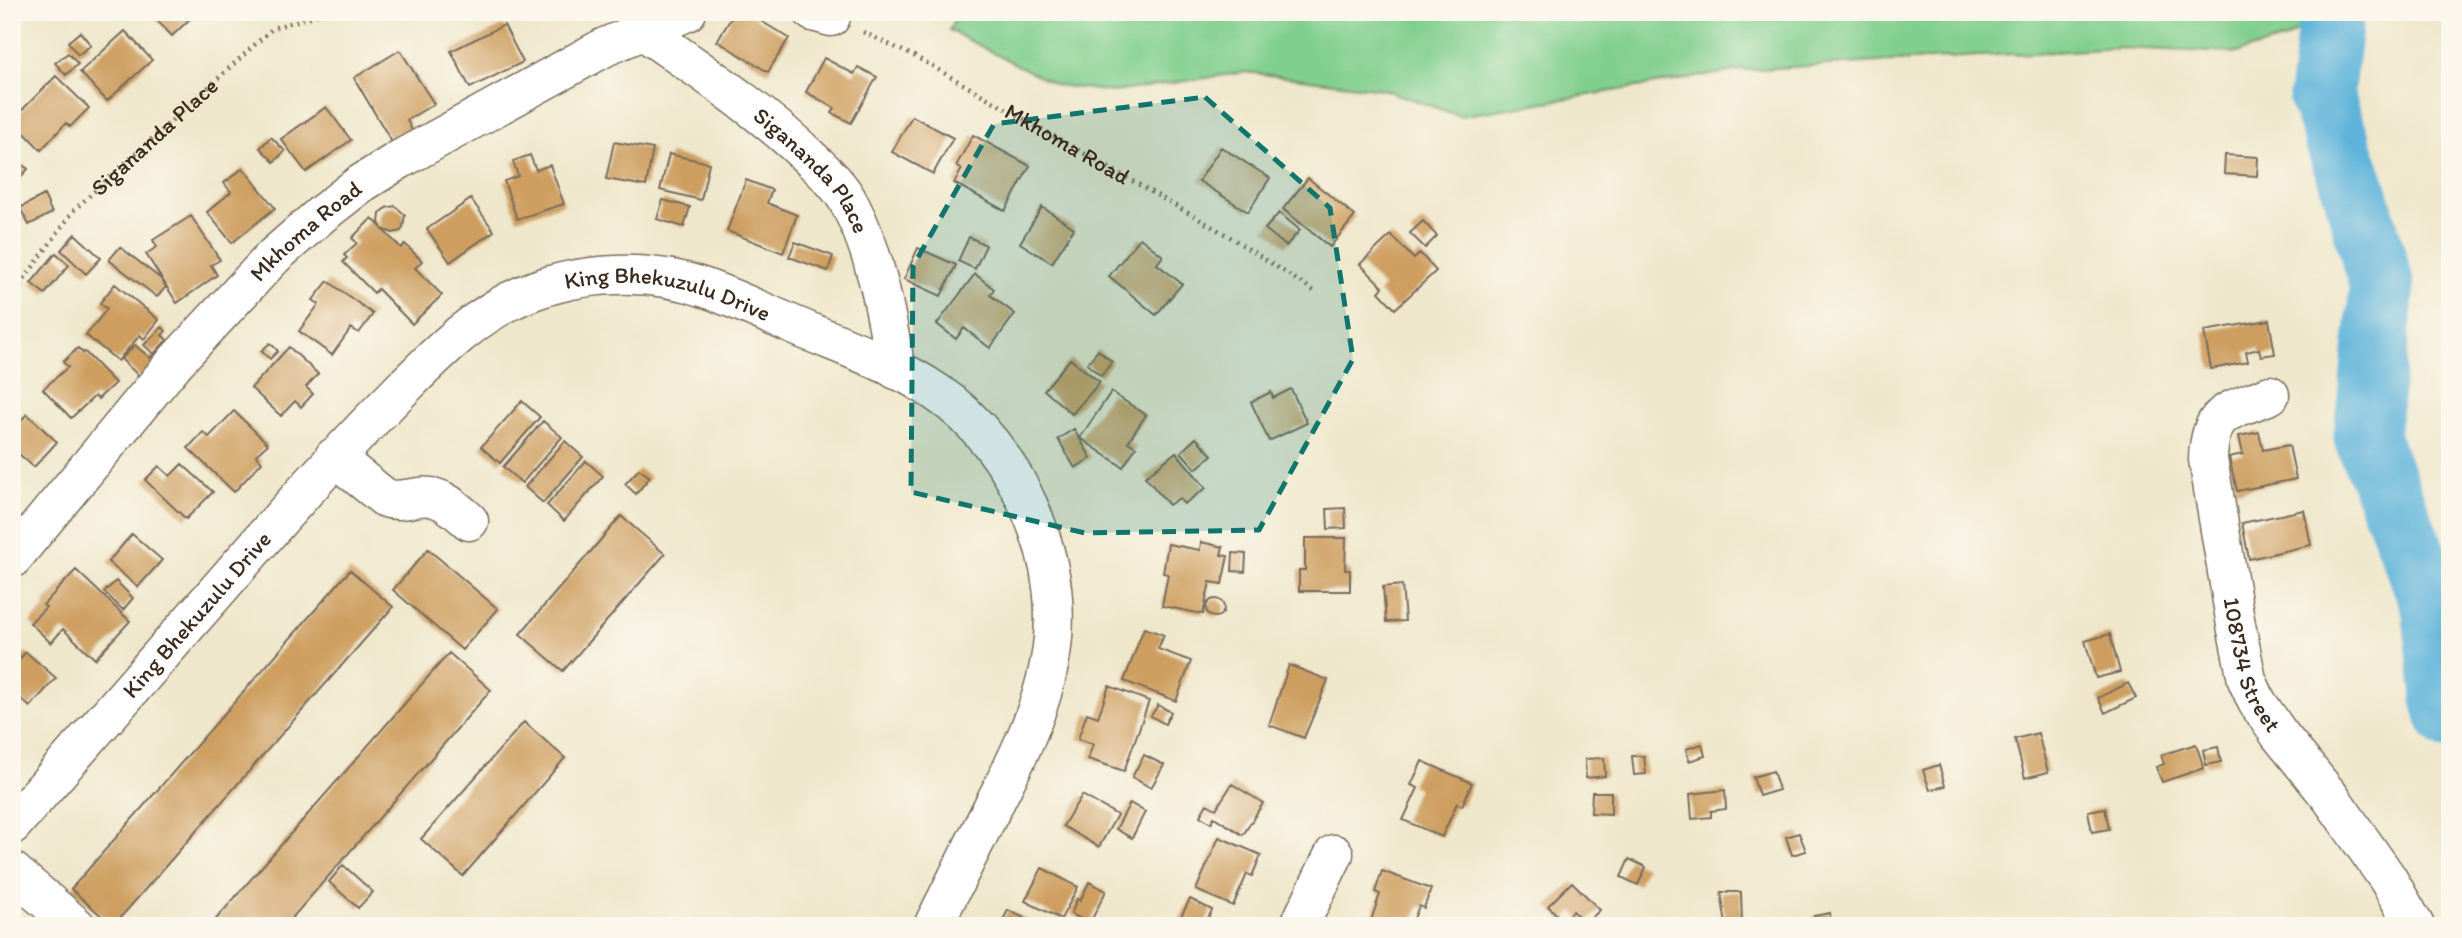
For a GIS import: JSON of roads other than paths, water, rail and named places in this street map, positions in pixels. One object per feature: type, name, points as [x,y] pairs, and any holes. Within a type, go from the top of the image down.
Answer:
[{"type":"street","name":"Mkhoma Road","points":[[12,559],[176,361],[274,256],[322,214],[399,160],[605,47],[687,12]]},
{"type":"street","name":"Sigananda Place","points":[[642,30],[730,90],[787,137],[828,175],[849,203],[864,236],[878,281],[896,370]]},
{"type":"street","name":"King Bhekuzulu Drive","points":[[12,825],[334,457],[471,324],[525,294],[560,283],[597,276],[670,278],[705,287],[896,370],[935,391],[962,412],[995,448],[1021,488],[1040,532],[1050,577],[1054,626],[1051,662],[1043,697],[1025,744],[933,926]]},
{"type":"street","name":"108734 Street","points":[[2270,395],[2222,415],[2212,427],[2209,442],[2208,459],[2235,625],[2248,680],[2257,702],[2331,797],[2388,879],[2415,926]]},
{"type":"street","points":[[334,457],[385,498],[393,501],[423,496],[439,498],[469,521]]},
{"type":"street","points":[[1299,926],[1334,854]]},
{"type":"street","points":[[12,871],[76,926]]},
{"type":"waterway","points":[[2332,12],[2321,95],[2355,191],[2382,287],[2366,437],[2434,606],[2445,706],[2450,717]]}]
